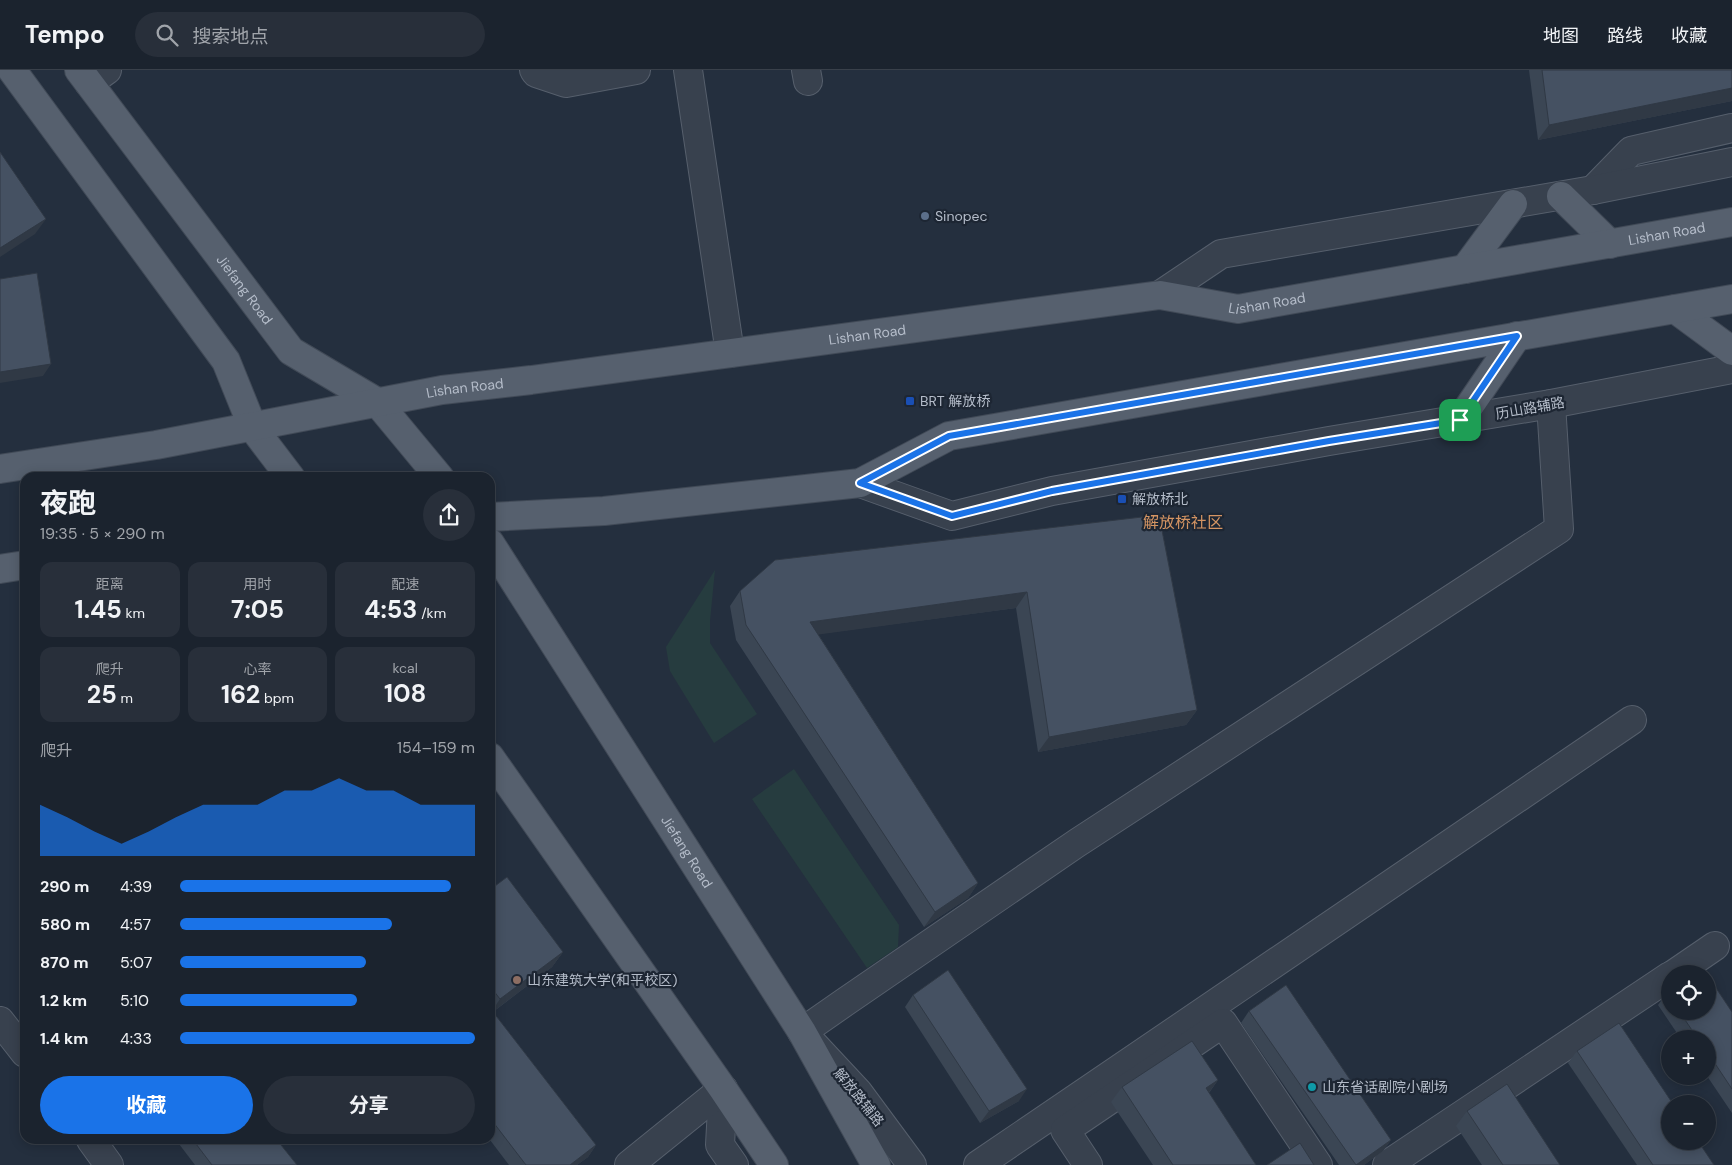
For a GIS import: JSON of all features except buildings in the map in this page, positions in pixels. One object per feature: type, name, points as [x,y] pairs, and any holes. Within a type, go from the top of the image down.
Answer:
[{"type":"main road","points":[[12,70],[226,360],[253,428],[286,472]]},
{"type":"main road","name":"Jiefang Road","points":[[92,74],[291,351],[377,402],[435,472]]},
{"type":"main road","points":[[1561,196],[1610,244]]},
{"type":"main road","points":[[1465,269],[1513,204]]},
{"type":"main road","name":"Lishan Road","points":[[0,470],[253,428],[442,390],[1160,296],[1238,309],[1732,222]]},
{"type":"main road","points":[[495,517],[604,511],[860,483],[949,436],[1732,300]]},
{"type":"main road","points":[[1675,309],[1732,351]]},
{"type":"main road","points":[[1460,420],[1517,336]]},
{"type":"main road","name":"Jiefang Road","points":[[495,551],[802,1032],[876,1165]]},
{"type":"main road","points":[[0,568],[20,566]]},
{"type":"main road","points":[[495,764],[723,1089],[774,1165]]},
{"type":"street","points":[[534,70],[536,73],[566,83],[636,70]]},
{"type":"street","points":[[688,70],[730,353]]},
{"type":"street","points":[[1593,190],[1631,151],[1732,128]]},
{"type":"street","points":[[1160,296],[1221,254],[1561,196],[1732,162]]},
{"type":"street","name":"历山路辅路","points":[[860,483],[952,516],[1052,491],[1329,441],[1551,404],[1732,369]]},
{"type":"street","points":[[802,1032],[1086,838],[1559,529],[1551,404]]},
{"type":"street","points":[[978,1165],[1632,720]]},
{"type":"street","points":[[1687,965],[1715,946]]},
{"type":"street","points":[[1387,1165],[1661,982]]},
{"type":"street","points":[[1088,1165],[1064,1130],[1224,1023],[1318,1165]]},
{"type":"street","name":"解放路辅路","points":[[802,1032],[858,1092],[912,1165]]},
{"type":"street","points":[[629,1165],[723,1089]]},
{"type":"street","points":[[723,1089],[720,1145],[734,1165]]},
{"type":"street","points":[[94,1144],[109,1165]]},
{"type":"green space","points":[[715,570],[710,621],[710,643],[757,714],[714,743],[670,671],[666,647]]},
{"type":"green space","points":[[794,769],[899,925],[898,947],[867,968],[752,799]]},
{"type":"place","name":"Sinopec","points":[[925,216]]},
{"type":"place","name":"BRT 解放桥","points":[[910,401]]},
{"type":"place","name":"解放桥北","points":[[1122,499]]},
{"type":"place","name":"山东建筑大学(和平校区)","points":[[517,980]]},
{"type":"place","name":"山东省话剧院小剧场","points":[[1312,1087]]},
{"type":"district","name":"解放桥社区","points":[[1183,522]]},
{"type":"route","points":[[1517,336],[1460,420],[1329,441],[1052,491],[952,516],[860,483],[949,436],[1517,336]]}]
